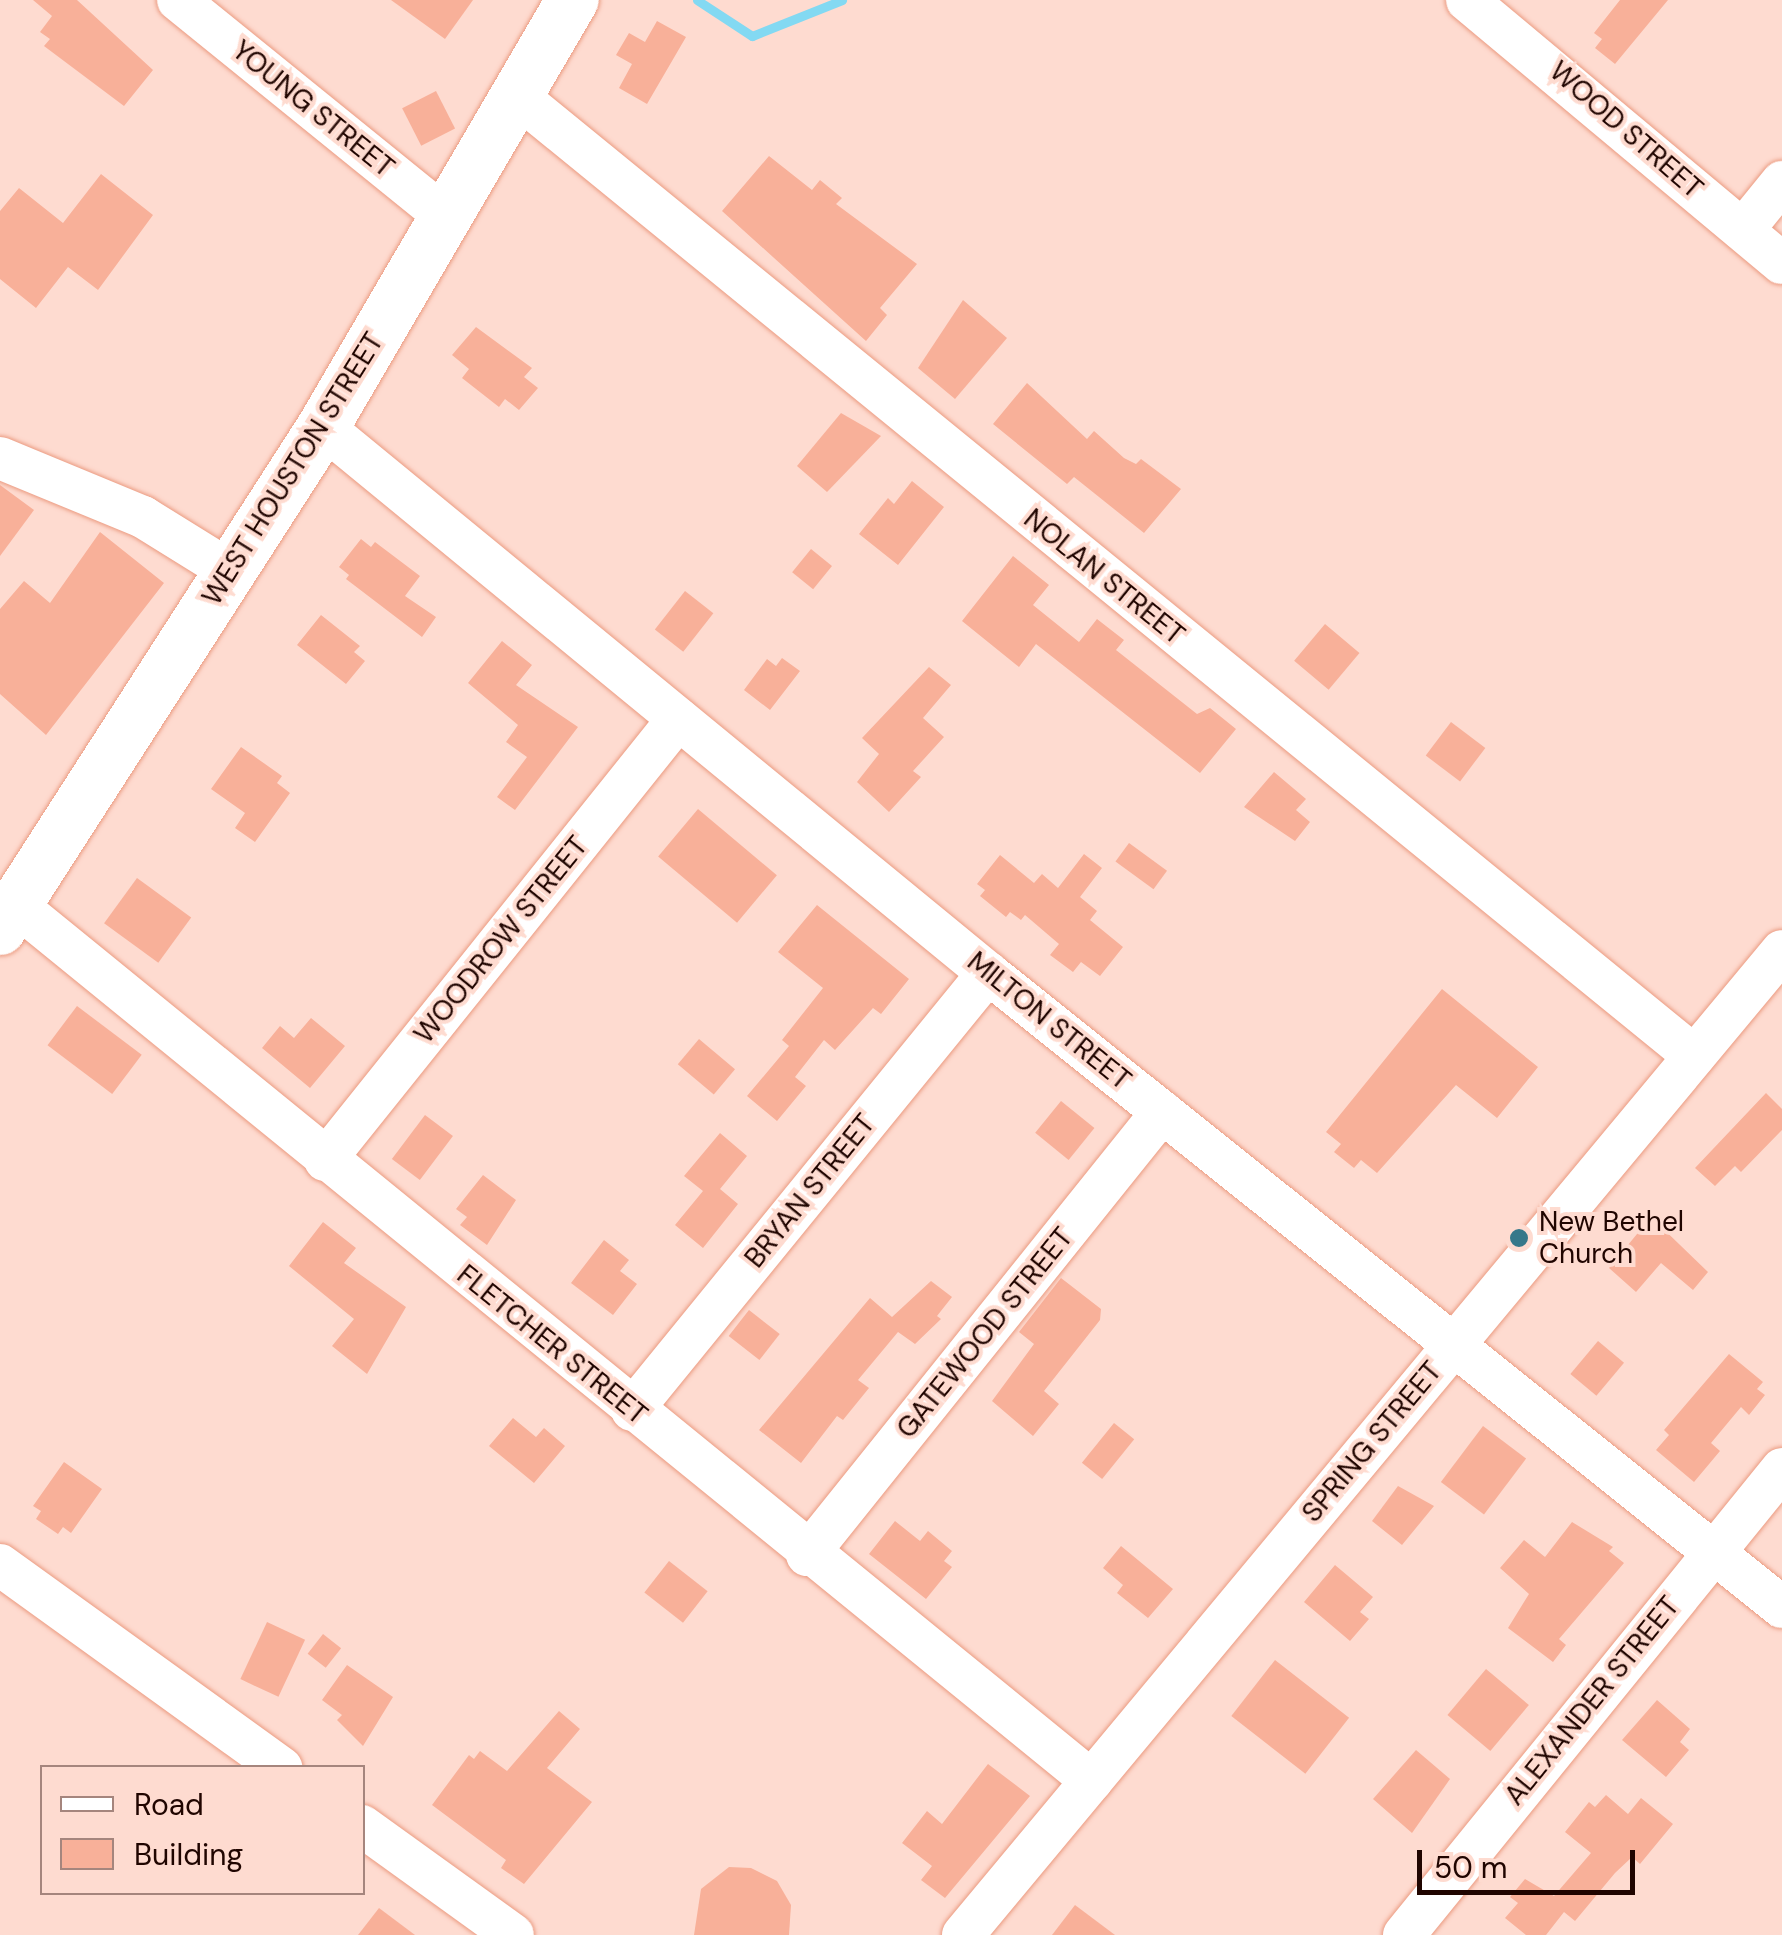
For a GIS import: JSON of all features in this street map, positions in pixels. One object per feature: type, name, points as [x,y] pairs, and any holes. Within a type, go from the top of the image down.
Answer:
[{"type":"main road","name":"WEST HOUSTON STREET","points":[[8,917],[323,427],[573,0]]},
{"type":"street","name":"YOUNG STREET","points":[[178,0],[447,218]]},
{"type":"street","name":"WOOD STREET","points":[[1467,0],[1782,263]]},
{"type":"street","name":"NOLAN STREET","points":[[517,96],[1694,1056]]},
{"type":"street","points":[[1742,230],[1782,182]]},
{"type":"street","name":"MILTON STREET","points":[[323,427],[988,972],[1782,1607]]},
{"type":"street","points":[[0,458],[143,518],[230,571]]},
{"type":"street","name":"WOODROW STREET","points":[[324,1160],[678,720]]},
{"type":"street","name":"FLETCHER STREET","points":[[8,917],[324,1160],[1092,1781]]},
{"type":"street","name":"SPRING STREET","points":[[963,1935],[1782,950]]},
{"type":"street","name":"BRYAN STREET","points":[[632,1410],[988,972]]},
{"type":"street","name":"GATEWOOD STREET","points":[[808,1555],[1162,1112]]},
{"type":"street","name":"ALEXANDER STREET","points":[[1404,1935],[1782,1468]]},
{"type":"street","points":[[0,1565],[277,1765]]},
{"type":"street","points":[[365,1828],[497,1930]]},
{"type":"building","points":[[33,0],[77,0],[153,70],[124,106],[44,46],[50,39],[40,32],[52,16]]},
{"type":"building","points":[[391,0],[473,0],[445,39]]},
{"type":"building","points":[[1620,0],[1668,0],[1615,64],[1595,48],[1602,39],[1594,33]]},
{"type":"building","points":[[657,21],[686,37],[647,104],[619,88],[632,64],[616,55],[629,33],[645,42]]},
{"type":"building","points":[[436,91],[455,128],[421,146],[402,108]]},
{"type":"building","points":[[769,156],[812,190],[820,180],[842,198],[836,204],[917,264],[880,308],[887,315],[866,341],[722,211]]},
{"type":"building","points":[[101,174],[153,215],[98,290],[68,267],[36,308],[0,279],[0,211],[19,188],[63,223]]},
{"type":"building","points":[[963,300],[1007,338],[955,399],[918,368]]},
{"type":"building","points":[[476,327],[532,368],[524,377],[538,388],[519,410],[505,399],[499,407],[462,378],[469,369],[452,355]]},
{"type":"building","points":[[1027,383],[1087,439],[1094,431],[1124,458],[1136,464],[1141,459],[1181,489],[1144,533],[1074,477],[1067,484],[993,424]]},
{"type":"building","points":[[841,413],[881,436],[827,492],[797,466]]},
{"type":"building","points":[[912,481],[944,507],[898,565],[859,534],[888,498],[894,504]]},
{"type":"building","points":[[0,485],[34,510],[0,556]]},
{"type":"building","points":[[100,532],[164,583],[46,735],[0,694],[0,609],[24,581],[50,603]]},
{"type":"building","points":[[361,539],[371,547],[375,542],[420,576],[405,596],[436,617],[422,637],[346,579],[349,575],[339,567]]},
{"type":"building","points":[[811,549],[832,566],[813,589],[792,572]]},
{"type":"building","points":[[1013,556],[1049,585],[1033,605],[1079,642],[1097,619],[1124,640],[1116,650],[1197,714],[1210,708],[1236,729],[1200,773],[1036,644],[1019,667],[962,621]]},
{"type":"building","points":[[685,591],[713,613],[683,652],[655,630]]},
{"type":"building","points":[[321,615],[360,646],[354,652],[365,661],[346,684],[297,645]]},
{"type":"building","points":[[1325,624],[1359,653],[1329,690],[1294,661]]},
{"type":"building","points":[[502,641],[532,665],[516,685],[578,727],[515,810],[497,797],[527,757],[506,742],[518,725],[468,683]]},
{"type":"building","points":[[782,658],[800,671],[770,710],[744,690],[767,659],[776,666]]},
{"type":"building","points":[[929,667],[951,685],[923,718],[944,737],[913,771],[921,777],[889,812],[857,782],[879,754],[862,738]]},
{"type":"building","points":[[1451,722],[1485,748],[1460,781],[1426,756]]},
{"type":"building","points":[[241,747],[282,776],[277,783],[290,793],[255,842],[235,828],[245,813],[211,789]]},
{"type":"building","points":[[1274,772],[1306,799],[1296,810],[1310,822],[1295,841],[1244,807]]},
{"type":"building","points":[[698,809],[777,875],[737,923],[658,856]]},
{"type":"building","points":[[1129,843],[1167,871],[1154,889],[1115,862]]},
{"type":"building","points":[[1084,854],[1102,868],[1080,897],[1097,911],[1090,920],[1123,947],[1100,976],[1081,962],[1073,972],[1050,955],[1059,944],[1025,915],[1021,920],[1010,912],[1006,917],[980,896],[985,890],[977,884],[1000,855],[1034,883],[1042,874],[1058,888]]},
{"type":"building","points":[[137,878],[191,917],[158,963],[104,923]]},
{"type":"building","points":[[817,905],[909,979],[881,1014],[873,1008],[835,1050],[824,1040],[795,1077],[806,1086],[777,1121],[747,1096],[789,1046],[782,1040],[823,988],[778,952]]},
{"type":"building","points":[[1442,989],[1538,1067],[1497,1118],[1456,1085],[1377,1173],[1361,1160],[1354,1168],[1334,1152],[1341,1144],[1326,1132]]},
{"type":"building","points":[[77,1006],[142,1055],[112,1094],[48,1045]]},
{"type":"building","points":[[311,1018],[345,1046],[310,1088],[262,1048],[280,1026],[294,1038]]},
{"type":"building","points":[[699,1039],[735,1069],[714,1094],[678,1064]]},
{"type":"building","points":[[1766,1093],[1782,1109],[1782,1130],[1741,1172],[1735,1166],[1715,1186],[1695,1168]]},
{"type":"building","points":[[1061,1101],[1094,1128],[1069,1160],[1035,1133]]},
{"type":"building","points":[[425,1115],[453,1136],[420,1180],[392,1159]]},
{"type":"building","points":[[720,1133],[747,1156],[720,1189],[738,1204],[703,1248],[675,1225],[703,1191],[684,1176]]},
{"type":"building","points":[[483,1175],[516,1200],[487,1245],[460,1225],[467,1217],[456,1209]]},
{"type":"building","points":[[1651,1217],[1708,1272],[1693,1290],[1661,1263],[1636,1292],[1609,1268]]},
{"type":"building","points":[[323,1222],[356,1248],[344,1263],[406,1307],[367,1374],[332,1346],[354,1319],[289,1266]]},
{"type":"building","points":[[604,1240],[629,1260],[620,1271],[637,1284],[613,1315],[571,1283]]},
{"type":"building","points":[[1061,1278],[1101,1309],[1100,1320],[1044,1391],[1059,1404],[1033,1436],[992,1401],[1034,1344],[1019,1332]]},
{"type":"building","points":[[931,1281],[952,1297],[937,1316],[941,1319],[915,1344],[898,1332],[858,1380],[869,1388],[843,1420],[837,1416],[801,1463],[759,1430],[870,1298],[892,1317]]},
{"type":"building","points":[[749,1310],[780,1334],[759,1360],[729,1336]]},
{"type":"building","points":[[1598,1341],[1624,1363],[1596,1396],[1570,1374]]},
{"type":"building","points":[[1729,1354],[1763,1382],[1757,1389],[1765,1395],[1749,1415],[1741,1407],[1711,1443],[1720,1451],[1694,1482],[1656,1450],[1669,1435],[1664,1430]]},
{"type":"building","points":[[513,1418],[536,1437],[544,1428],[565,1446],[534,1483],[489,1446]]},
{"type":"building","points":[[1114,1423],[1134,1439],[1102,1479],[1082,1463]]},
{"type":"building","points":[[1483,1426],[1526,1458],[1484,1514],[1441,1482]]},
{"type":"building","points":[[64,1462],[102,1489],[71,1533],[63,1527],[58,1534],[36,1519],[41,1511],[33,1506]]},
{"type":"building","points":[[1398,1486],[1434,1506],[1402,1545],[1372,1521]]},
{"type":"building","points":[[895,1521],[920,1541],[928,1531],[952,1551],[944,1561],[952,1567],[926,1599],[869,1554]]},
{"type":"building","points":[[1572,1522],[1613,1547],[1609,1551],[1624,1563],[1559,1639],[1566,1645],[1553,1662],[1508,1628],[1529,1594],[1500,1568],[1524,1540],[1545,1557]]},
{"type":"building","points":[[1121,1546],[1173,1589],[1148,1618],[1117,1593],[1123,1585],[1103,1568]]},
{"type":"building","points":[[669,1561],[708,1591],[683,1623],[644,1593]]},
{"type":"building","points":[[1335,1565],[1373,1597],[1360,1612],[1369,1619],[1350,1641],[1304,1602]]},
{"type":"building","points":[[267,1622],[305,1640],[278,1697],[240,1679]]},
{"type":"building","points":[[323,1634],[341,1648],[326,1668],[308,1654]]},
{"type":"building","points":[[1275,1660],[1349,1718],[1305,1774],[1231,1716]]},
{"type":"building","points":[[347,1665],[393,1697],[363,1746],[337,1720],[342,1715],[322,1700]]},
{"type":"building","points":[[1486,1669],[1529,1705],[1490,1751],[1447,1715]]},
{"type":"building","points":[[1657,1700],[1690,1729],[1680,1742],[1689,1750],[1666,1777],[1622,1740]]},
{"type":"building","points":[[559,1711],[580,1729],[547,1768],[592,1802],[524,1884],[501,1868],[506,1860],[432,1805],[469,1755],[474,1759],[480,1751],[507,1771]]},
{"type":"building","points":[[1416,1750],[1450,1779],[1412,1833],[1373,1799]]},
{"type":"building","points":[[988,1764],[1030,1796],[945,1898],[921,1880],[932,1866],[902,1843],[927,1811],[942,1824]]},
{"type":"building","points":[[1606,1795],[1628,1814],[1641,1798],[1673,1824],[1640,1864],[1632,1857],[1615,1873],[1575,1921],[1564,1912],[1546,1935],[1526,1935],[1505,1918],[1518,1903],[1510,1897],[1525,1879],[1554,1896],[1591,1853],[1565,1832],[1589,1802],[1595,1807]]},
{"type":"building","points":[[729,1867],[751,1868],[777,1881],[791,1905],[789,1935],[694,1935],[701,1889]]},
{"type":"building","points":[[1075,1905],[1115,1935],[1052,1935]]},
{"type":"building","points":[[379,1908],[415,1935],[358,1935]]},
{"type":"waterway","points":[[697,0],[752,36],[842,0]]},
{"type":"place","name":"New Bethel Church","points":[[1519,1238]]}]
